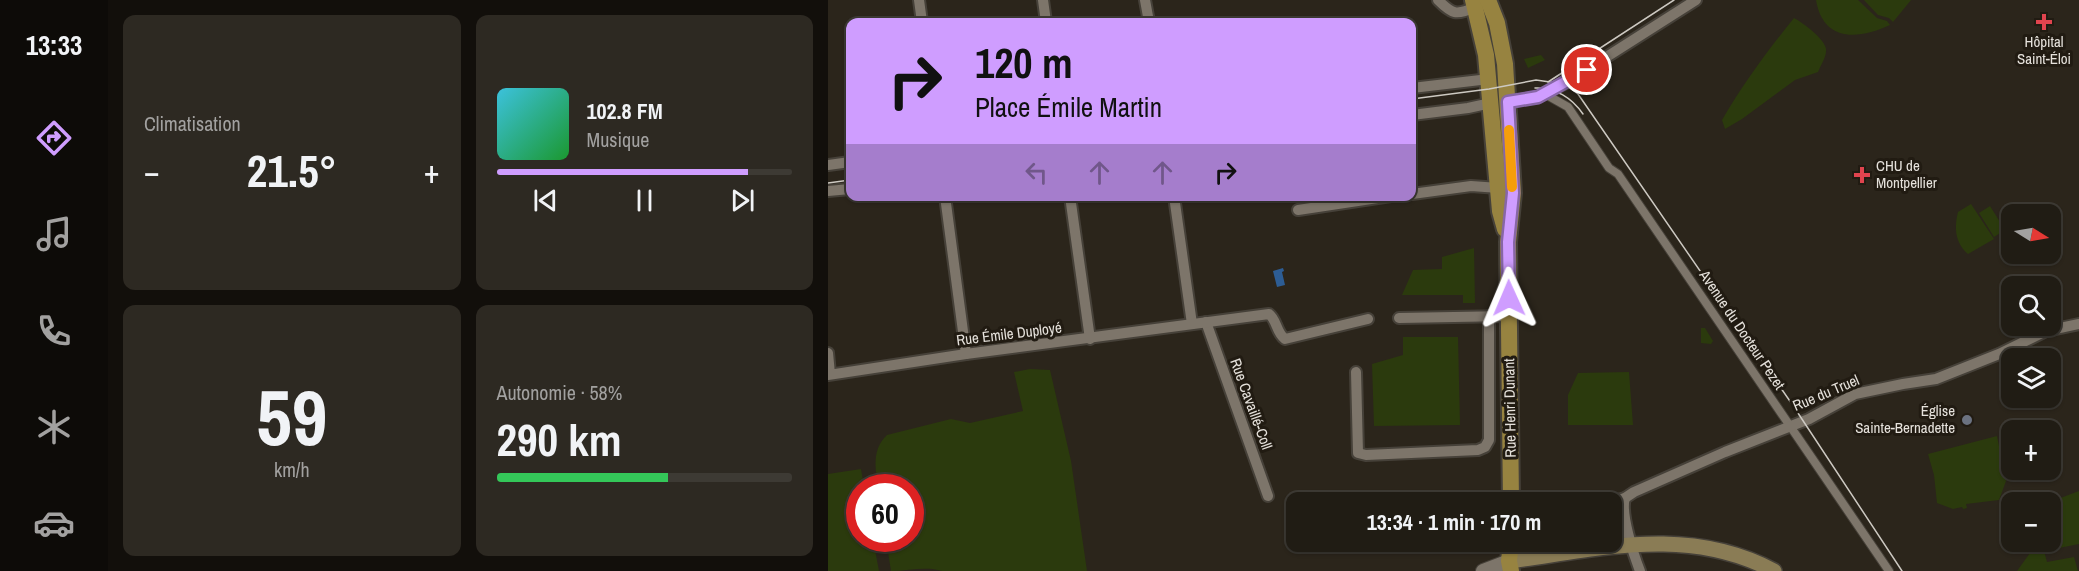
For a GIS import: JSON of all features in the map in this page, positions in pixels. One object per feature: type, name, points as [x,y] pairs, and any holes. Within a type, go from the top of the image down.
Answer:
[{"type":"main road","name":"Rue Henri Dunant","points":[[1479,2],[1484,7],[1496,42],[1504,54],[1508,102],[1513,193],[1508,242],[1511,492]]},
{"type":"main road","name":"Rue Henri Dunant","points":[[1479,2],[1489,79],[1500,211],[1508,242]]},
{"type":"main road","points":[[1489,79],[1500,87],[1508,102],[1491,103]]},
{"type":"main road","points":[[1510,552],[1508,568],[1630,543],[1691,545],[1729,552],[1754,560],[1774,571]]},
{"type":"street","points":[[919,0],[921,18]]},
{"type":"street","points":[[1043,0],[1045,18]]},
{"type":"street","points":[[1145,0],[1148,18]]},
{"type":"street","points":[[1438,0],[1450,11],[1456,13],[1465,12],[1479,2]]},
{"type":"street","points":[[1508,102],[1533,99],[1545,94],[1696,0]]},
{"type":"street","points":[[1416,88],[1489,79]]},
{"type":"street","name":"Avenue du Docteur Pezet","points":[[1545,94],[1568,107],[1609,168],[1618,174],[1889,571]]},
{"type":"street","points":[[1416,114],[1491,103]]},
{"type":"street","points":[[828,165],[846,163]]},
{"type":"street","points":[[1416,193],[1471,186],[1499,188]]},
{"type":"street","points":[[828,192],[846,190]]},
{"type":"street","points":[[946,201],[966,354]]},
{"type":"street","points":[[1071,201],[1090,339]]},
{"type":"street","points":[[1175,201],[1192,324]]},
{"type":"street","points":[[1298,210],[1358,201]]},
{"type":"street","name":"Rue Émile Duployé","points":[[829,374],[1269,314],[1285,339],[1368,319]]},
{"type":"street","points":[[1356,372],[1358,453],[1366,455],[1478,450],[1485,447],[1489,440],[1488,316]]},
{"type":"street","points":[[1399,318],[1509,316]]},
{"type":"street","name":"Rue Cavaillé-Coll","points":[[1206,322],[1268,496]]},
{"type":"street","name":"Rue du Truel","points":[[1622,499],[1698,464],[1809,418],[1855,394],[1936,379],[2046,332],[2079,324]]},
{"type":"street","points":[[828,353],[829,374]]},
{"type":"street","points":[[1625,498],[1623,508],[1630,543],[1640,571]]},
{"type":"street","points":[[1483,571],[1508,568]]},
{"type":"green space","points":[[1816,0],[1858,0],[1877,18],[1887,21],[1890,25],[1866,33],[1844,34],[1826,24]]},
{"type":"green space","points":[[1864,0],[1911,0],[1893,22],[1889,18],[1878,15]]},
{"type":"green space","points":[[1794,18],[1813,31],[1825,45],[1826,55],[1818,72],[1795,80],[1725,129],[1722,120],[1730,107]]},
{"type":"green space","points":[[1541,55],[1545,60],[1528,68],[1524,59]]},
{"type":"green space","points":[[1971,204],[1994,239],[1968,254],[1958,240],[1956,224],[1958,212]]},
{"type":"green space","points":[[1990,206],[2001,224],[2001,233],[1994,237],[1979,213]]},
{"type":"green space","points":[[1474,248],[1475,303],[1463,303],[1463,295],[1402,295],[1413,270],[1442,269],[1442,257]]},
{"type":"green space","points":[[1701,328],[1705,328],[1713,341],[1711,344],[1701,343]]},
{"type":"green space","points":[[1403,337],[1458,337],[1460,425],[1374,426],[1372,364],[1403,355]]},
{"type":"green space","points":[[1030,369],[1050,370],[1071,461],[1087,571],[924,569],[891,571],[888,552],[924,552],[924,474],[876,474],[877,453],[882,440],[887,435],[951,419],[970,423],[1023,411],[1014,372]]},
{"type":"green space","points":[[1629,372],[1633,425],[1568,425],[1568,395],[1578,373]]},
{"type":"green space","points":[[1997,436],[2001,456],[2001,480],[2006,481],[1999,500],[1966,504],[1967,508],[1963,509],[1962,507],[1953,509],[1937,503],[1934,475],[1928,454]]},
{"type":"green space","points":[[861,469],[862,474],[846,474],[846,552],[875,552],[879,571],[828,571],[828,474]]},
{"type":"green space","points":[[2079,491],[2079,544],[2061,548],[2061,498]]},
{"type":"green space","points":[[2031,552],[2044,552],[2047,562],[2074,557],[2078,571],[2017,571]]},
{"type":"water","points":[[1283,268],[1285,285],[1277,287],[1273,271]]},
{"type":"tram line","points":[[1548,82],[1674,0]]},
{"type":"tram line","points":[[1416,98],[1536,80],[1564,84],[1578,94],[1794,407],[1902,571]]},
{"type":"tram line","points":[[1535,88],[1549,89],[1562,95],[1574,103],[1583,114]]},
{"type":"tram line","points":[[828,183],[846,181]]},
{"type":"slow traffic","points":[[1509,130],[1512,187]]},
{"type":"place","name":"Hôpital Saint-Éloi","points":[[2044,22]]},
{"type":"place","name":"CHU de Montpellier","points":[[1862,175]]},
{"type":"place","name":"Église Sainte-Bernadette","points":[[1967,420]]},
{"type":"route","points":[[1509,298],[1508,242],[1513,193],[1508,102],[1538,97],[1587,70]]}]
